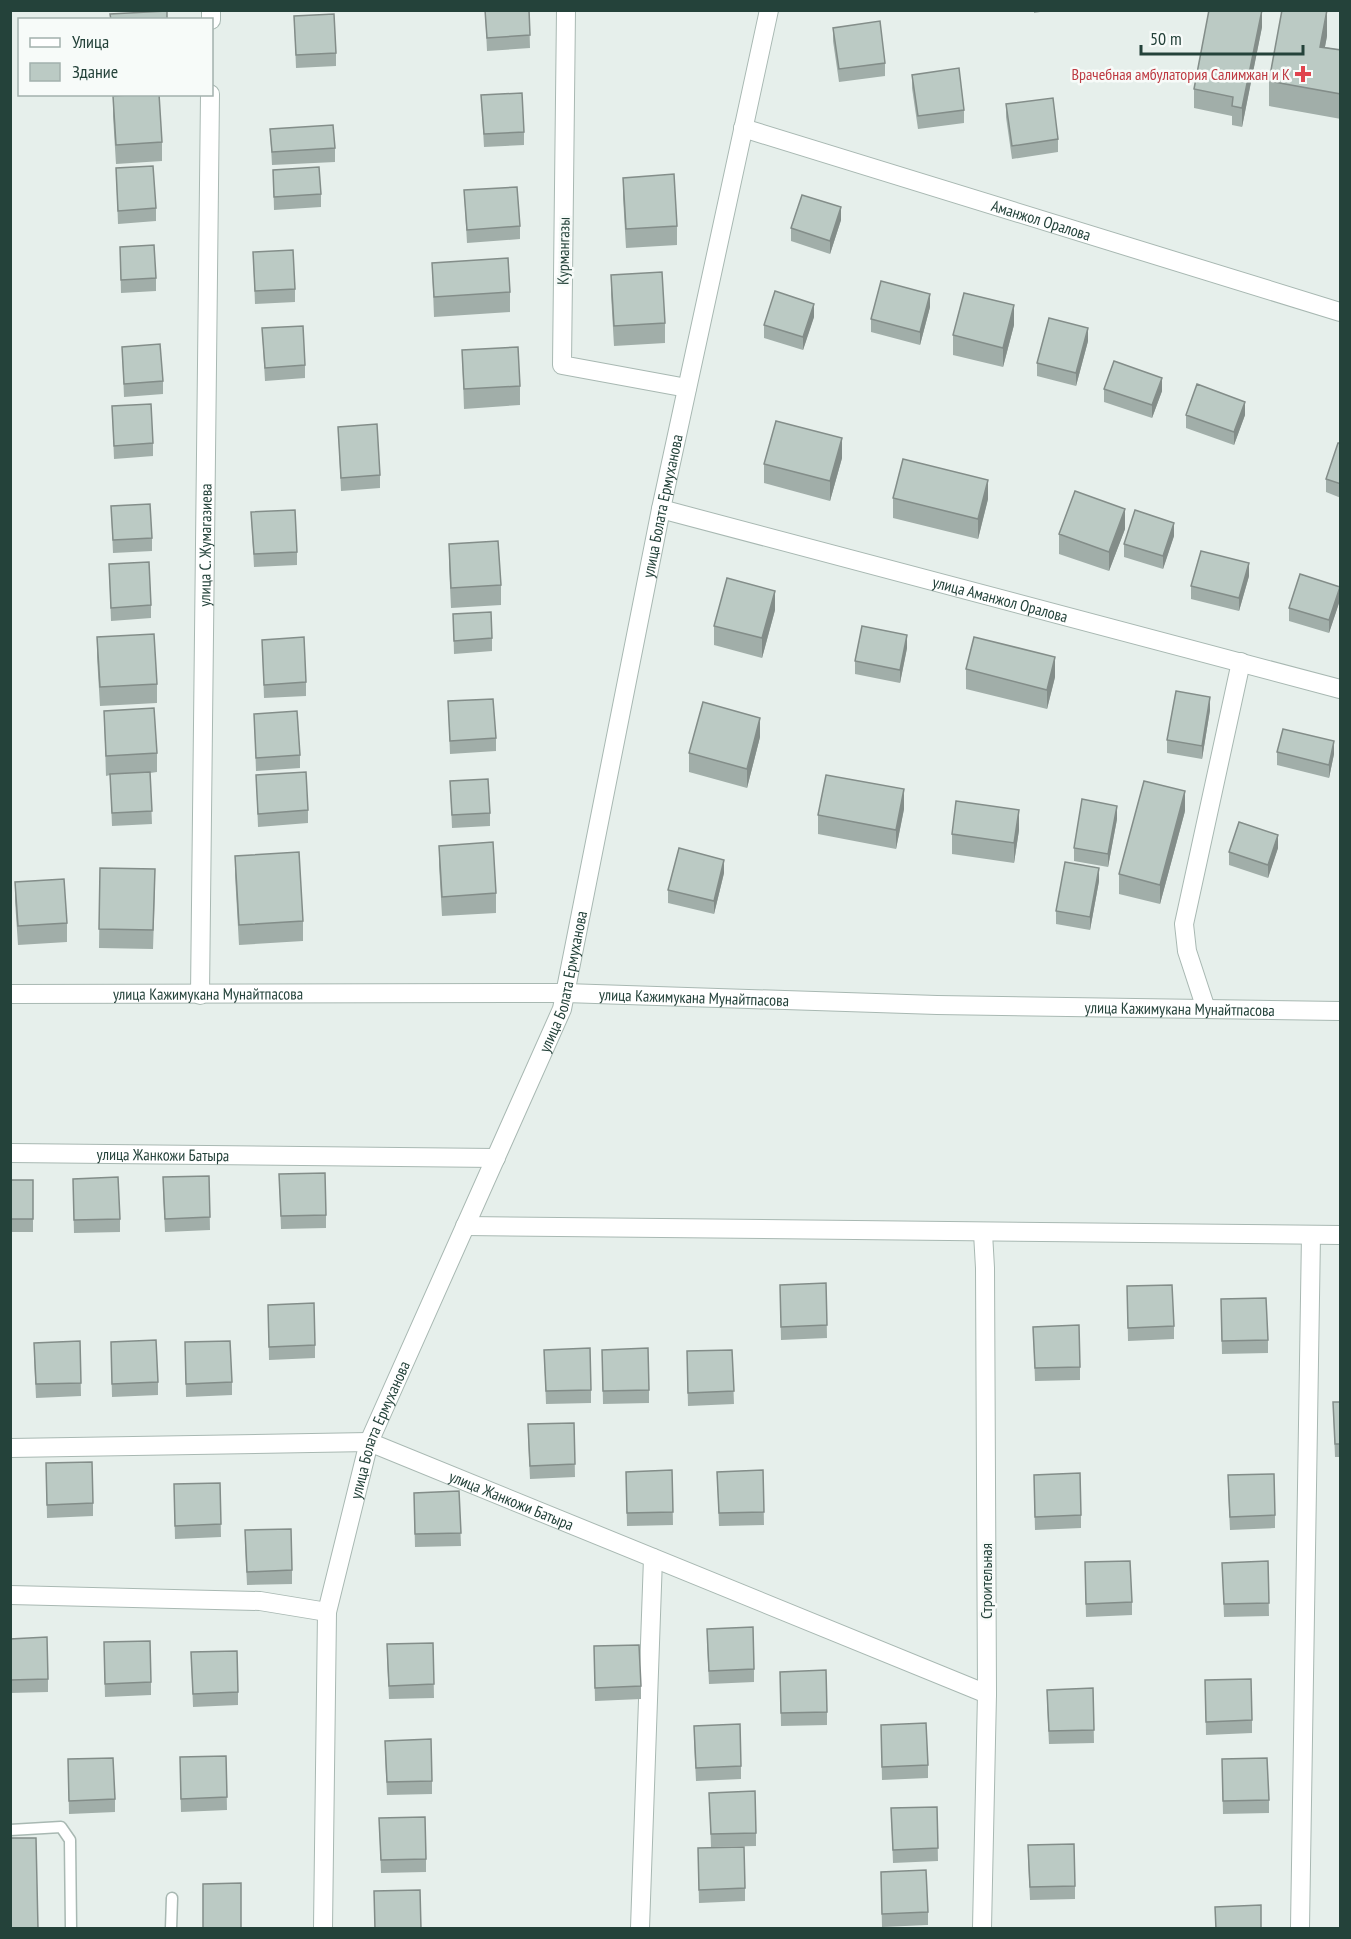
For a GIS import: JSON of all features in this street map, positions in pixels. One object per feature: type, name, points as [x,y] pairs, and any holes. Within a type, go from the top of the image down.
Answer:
[{"type":"street","name":"Курмангазы","points":[[566,10],[562,365],[687,388]]},
{"type":"street","name":"улица Болата Ермуханова","points":[[323,1929],[327,1612],[369,1442],[562,1009],[661,509],[769,10]]},
{"type":"street","name":"улица С. Жумагазиева","points":[[200,995],[210,96]]},
{"type":"street","name":"Аманжол Оралова","points":[[743,128],[1341,312]]},
{"type":"street","name":"улица Аманжол Оралова","points":[[661,509],[1341,689]]},
{"type":"street","points":[[1206,1009],[1187,951],[1184,924],[1241,663]]},
{"type":"street","name":"улица Кажимукана Мунайтпасова","points":[[10,994],[565,993],[937,1005],[1341,1011]]},
{"type":"street","name":"улица Жанкожи Батыра","points":[[10,1153],[496,1158]]},
{"type":"street","points":[[465,1226],[1341,1235]]},
{"type":"street","name":"Строительная","points":[[982,1929],[987,1694],[983,1233]]},
{"type":"street","points":[[1300,1929],[1311,1235]]},
{"type":"street","name":"улица Жанкожи Батыра","points":[[10,1448],[369,1442],[987,1694]]},
{"type":"street","points":[[640,1929],[653,1558]]},
{"type":"street","points":[[10,1595],[260,1601],[327,1612]]},
{"type":"lane","points":[[10,1830],[61,1827],[67,1833],[70,1840],[71,1929]]},
{"type":"lane","points":[[171,1929],[172,1898]]},
{"type":"building","points":[[485,10],[529,10],[530,35],[487,38]]},
{"type":"building","points":[[1209,10],[1262,10],[1242,108],[1232,106],[1233,97],[1194,89]]},
{"type":"building","name":"Врачебная амбулатория Салимжан и К","points":[[1282,10],[1327,10],[1320,47],[1341,50],[1341,94],[1269,81]]},
{"type":"building","points":[[167,11],[167,18],[111,18],[110,14]]},
{"type":"building","points":[[334,14],[336,53],[296,55],[294,16]]},
{"type":"building","points":[[880,21],[885,63],[839,69],[833,28]]},
{"type":"building","points":[[959,68],[964,110],[918,116],[912,75]]},
{"type":"building","points":[[522,93],[524,132],[484,134],[481,95]]},
{"type":"building","points":[[113,96],[159,96],[162,142],[116,145]]},
{"type":"building","points":[[1053,98],[1058,139],[1012,146],[1006,104]]},
{"type":"building","points":[[333,125],[335,148],[272,152],[270,129]]},
{"type":"building","points":[[153,166],[156,208],[118,211],[116,168]]},
{"type":"building","points":[[319,167],[321,194],[274,197],[273,170]]},
{"type":"building","points":[[674,174],[677,226],[626,229],[623,178]]},
{"type":"building","points":[[517,187],[520,226],[467,230],[464,190]]},
{"type":"building","points":[[802,195],[841,207],[830,241],[791,228]]},
{"type":"building","points":[[154,245],[156,278],[121,280],[120,247]]},
{"type":"building","points":[[293,250],[295,289],[255,291],[253,252]]},
{"type":"building","points":[[508,258],[510,292],[434,297],[432,263]]},
{"type":"building","points":[[662,272],[665,323],[614,326],[611,275]]},
{"type":"building","points":[[881,281],[930,294],[920,332],[871,319]]},
{"type":"building","points":[[775,291],[814,304],[803,337],[764,325]]},
{"type":"building","points":[[964,293],[1014,305],[1003,348],[953,335]]},
{"type":"building","points":[[1049,318],[1088,328],[1076,373],[1037,363]]},
{"type":"building","points":[[303,326],[305,365],[265,368],[262,328]]},
{"type":"building","points":[[160,344],[163,381],[124,384],[122,347]]},
{"type":"building","points":[[518,347],[520,386],[464,389],[462,350]]},
{"type":"building","points":[[1114,361],[1162,378],[1152,405],[1104,389]]},
{"type":"building","points":[[1197,384],[1245,402],[1234,432],[1186,415]]},
{"type":"building","points":[[151,404],[153,443],[114,446],[112,406]]},
{"type":"building","points":[[776,421],[842,438],[830,481],[764,464]]},
{"type":"building","points":[[377,424],[380,475],[341,478],[338,427]]},
{"type":"building","points":[[1338,443],[1341,443],[1341,484],[1326,479]]},
{"type":"building","points":[[903,459],[988,480],[978,519],[893,498]]},
{"type":"building","points":[[1075,491],[1125,509],[1109,552],[1059,534]]},
{"type":"building","points":[[150,504],[152,538],[113,540],[111,506]]},
{"type":"building","points":[[295,510],[297,552],[254,554],[251,512]]},
{"type":"building","points":[[1135,510],[1174,523],[1163,556],[1124,544]]},
{"type":"building","points":[[498,541],[501,585],[451,588],[449,544]]},
{"type":"building","points":[[1201,551],[1249,563],[1239,598],[1191,586]]},
{"type":"building","points":[[149,562],[151,605],[111,608],[109,564]]},
{"type":"building","points":[[1300,574],[1340,587],[1329,620],[1289,608]]},
{"type":"building","points":[[727,578],[775,591],[762,638],[714,626]]},
{"type":"building","points":[[491,612],[492,638],[454,641],[453,614]]},
{"type":"building","points":[[862,626],[907,635],[900,670],[855,661]]},
{"type":"building","points":[[154,634],[157,684],[100,687],[97,637]]},
{"type":"building","points":[[304,637],[306,682],[264,685],[262,640]]},
{"type":"building","points":[[974,637],[1055,657],[1047,690],[966,669]]},
{"type":"building","points":[[1176,691],[1210,697],[1202,746],[1167,740]]},
{"type":"building","points":[[493,699],[496,738],[450,741],[448,701]]},
{"type":"building","points":[[703,702],[760,718],[747,769],[689,753]]},
{"type":"building","points":[[154,708],[157,753],[106,756],[104,711]]},
{"type":"building","points":[[297,711],[300,755],[256,758],[254,714]]},
{"type":"building","points":[[1283,729],[1334,741],[1329,765],[1277,752]]},
{"type":"building","points":[[150,772],[152,811],[112,813],[110,774]]},
{"type":"building","points":[[306,772],[308,810],[258,814],[256,775]]},
{"type":"building","points":[[826,775],[904,789],[896,830],[818,815]]},
{"type":"building","points":[[488,779],[490,813],[452,815],[450,781]]},
{"type":"building","points":[[1144,781],[1185,791],[1160,885],[1119,874]]},
{"type":"building","points":[[1082,799],[1117,806],[1108,854],[1074,848]]},
{"type":"building","points":[[956,801],[1019,810],[1014,843],[952,834]]},
{"type":"building","points":[[1239,822],[1278,835],[1268,865],[1229,852]]},
{"type":"building","points":[[493,842],[496,893],[442,897],[439,846]]},
{"type":"building","points":[[679,848],[724,860],[714,901],[668,890]]},
{"type":"building","points":[[299,852],[303,921],[239,925],[235,856]]},
{"type":"building","points":[[1065,862],[1099,868],[1090,917],[1056,911]]},
{"type":"building","points":[[100,868],[155,869],[153,930],[99,929]]},
{"type":"building","points":[[64,879],[67,923],[18,926],[15,882]]},
{"type":"building","points":[[325,1173],[326,1215],[281,1216],[279,1174]]},
{"type":"building","points":[[209,1176],[210,1217],[165,1219],[163,1177]]},
{"type":"building","points":[[118,1177],[120,1219],[74,1220],[73,1179]]},
{"type":"building","points":[[10,1180],[33,1180],[33,1219],[10,1219]]},
{"type":"building","points":[[826,1283],[827,1325],[781,1327],[780,1285]]},
{"type":"building","points":[[1172,1285],[1174,1326],[1128,1328],[1127,1286]]},
{"type":"building","points":[[1266,1298],[1268,1340],[1222,1341],[1221,1299]]},
{"type":"building","points":[[314,1303],[315,1345],[269,1347],[268,1305]]},
{"type":"building","points":[[1079,1325],[1080,1367],[1035,1368],[1033,1327]]},
{"type":"building","points":[[156,1340],[158,1382],[112,1384],[111,1342]]},
{"type":"building","points":[[80,1341],[81,1383],[36,1384],[34,1343]]},
{"type":"building","points":[[230,1341],[232,1382],[186,1384],[185,1342]]},
{"type":"building","points":[[590,1348],[591,1390],[546,1391],[544,1350]]},
{"type":"building","points":[[648,1348],[649,1390],[603,1391],[602,1350]]},
{"type":"building","points":[[732,1350],[734,1391],[688,1393],[687,1351]]},
{"type":"building","points":[[1333,1402],[1341,1402],[1341,1444],[1335,1444]]},
{"type":"building","points":[[574,1423],[575,1464],[530,1466],[528,1424]]},
{"type":"building","points":[[92,1462],[93,1503],[47,1505],[46,1463]]},
{"type":"building","points":[[672,1470],[673,1512],[627,1513],[626,1472]]},
{"type":"building","points":[[763,1470],[764,1512],[719,1513],[717,1472]]},
{"type":"building","points":[[1080,1473],[1081,1515],[1035,1517],[1034,1475]]},
{"type":"building","points":[[1274,1474],[1275,1515],[1230,1517],[1228,1475]]},
{"type":"building","points":[[220,1483],[221,1524],[175,1526],[174,1484]]},
{"type":"building","points":[[459,1491],[461,1533],[415,1534],[414,1493]]},
{"type":"building","points":[[291,1529],[292,1570],[247,1572],[245,1530]]},
{"type":"building","points":[[1130,1561],[1132,1602],[1086,1604],[1085,1562]]},
{"type":"building","points":[[1268,1561],[1269,1603],[1224,1604],[1222,1563]]},
{"type":"building","points":[[753,1627],[754,1669],[709,1671],[707,1629]]},
{"type":"building","points":[[47,1637],[48,1679],[10,1680],[10,1639]]},
{"type":"building","points":[[150,1641],[151,1682],[105,1684],[104,1642]]},
{"type":"building","points":[[433,1643],[434,1684],[389,1686],[387,1644]]},
{"type":"building","points":[[639,1645],[641,1686],[595,1688],[594,1646]]},
{"type":"building","points":[[237,1651],[238,1692],[193,1694],[191,1652]]},
{"type":"building","points":[[826,1670],[827,1712],[781,1713],[780,1672]]},
{"type":"building","points":[[1251,1679],[1252,1720],[1206,1722],[1205,1680]]},
{"type":"building","points":[[1093,1688],[1094,1730],[1049,1731],[1047,1690]]},
{"type":"building","points":[[926,1723],[928,1765],[882,1767],[881,1725]]},
{"type":"building","points":[[740,1724],[741,1766],[696,1768],[694,1726]]},
{"type":"building","points":[[431,1739],[432,1781],[387,1782],[385,1741]]},
{"type":"building","points":[[226,1756],[227,1797],[181,1799],[180,1757]]},
{"type":"building","points":[[113,1758],[115,1799],[69,1801],[68,1759]]},
{"type":"building","points":[[1267,1758],[1269,1800],[1223,1801],[1222,1759]]},
{"type":"building","points":[[755,1791],[756,1833],[711,1834],[709,1793]]},
{"type":"building","points":[[937,1807],[938,1848],[893,1850],[891,1808]]},
{"type":"building","points":[[425,1817],[426,1859],[381,1860],[379,1818]]},
{"type":"building","points":[[10,1838],[36,1838],[38,1929],[10,1929]]},
{"type":"building","points":[[1074,1844],[1075,1886],[1030,1887],[1028,1845]]},
{"type":"building","points":[[744,1847],[745,1888],[699,1890],[698,1848]]},
{"type":"building","points":[[926,1870],[928,1912],[882,1914],[881,1872]]},
{"type":"building","points":[[241,1883],[241,1929],[203,1929],[203,1884]]},
{"type":"building","points":[[420,1890],[421,1929],[375,1929],[374,1891]]},
{"type":"building","points":[[1261,1905],[1261,1929],[1216,1929],[1215,1907]]},
{"type":"place","name":"Врачебная амбулатория Салимжан и К","points":[[1303,74]]}]
